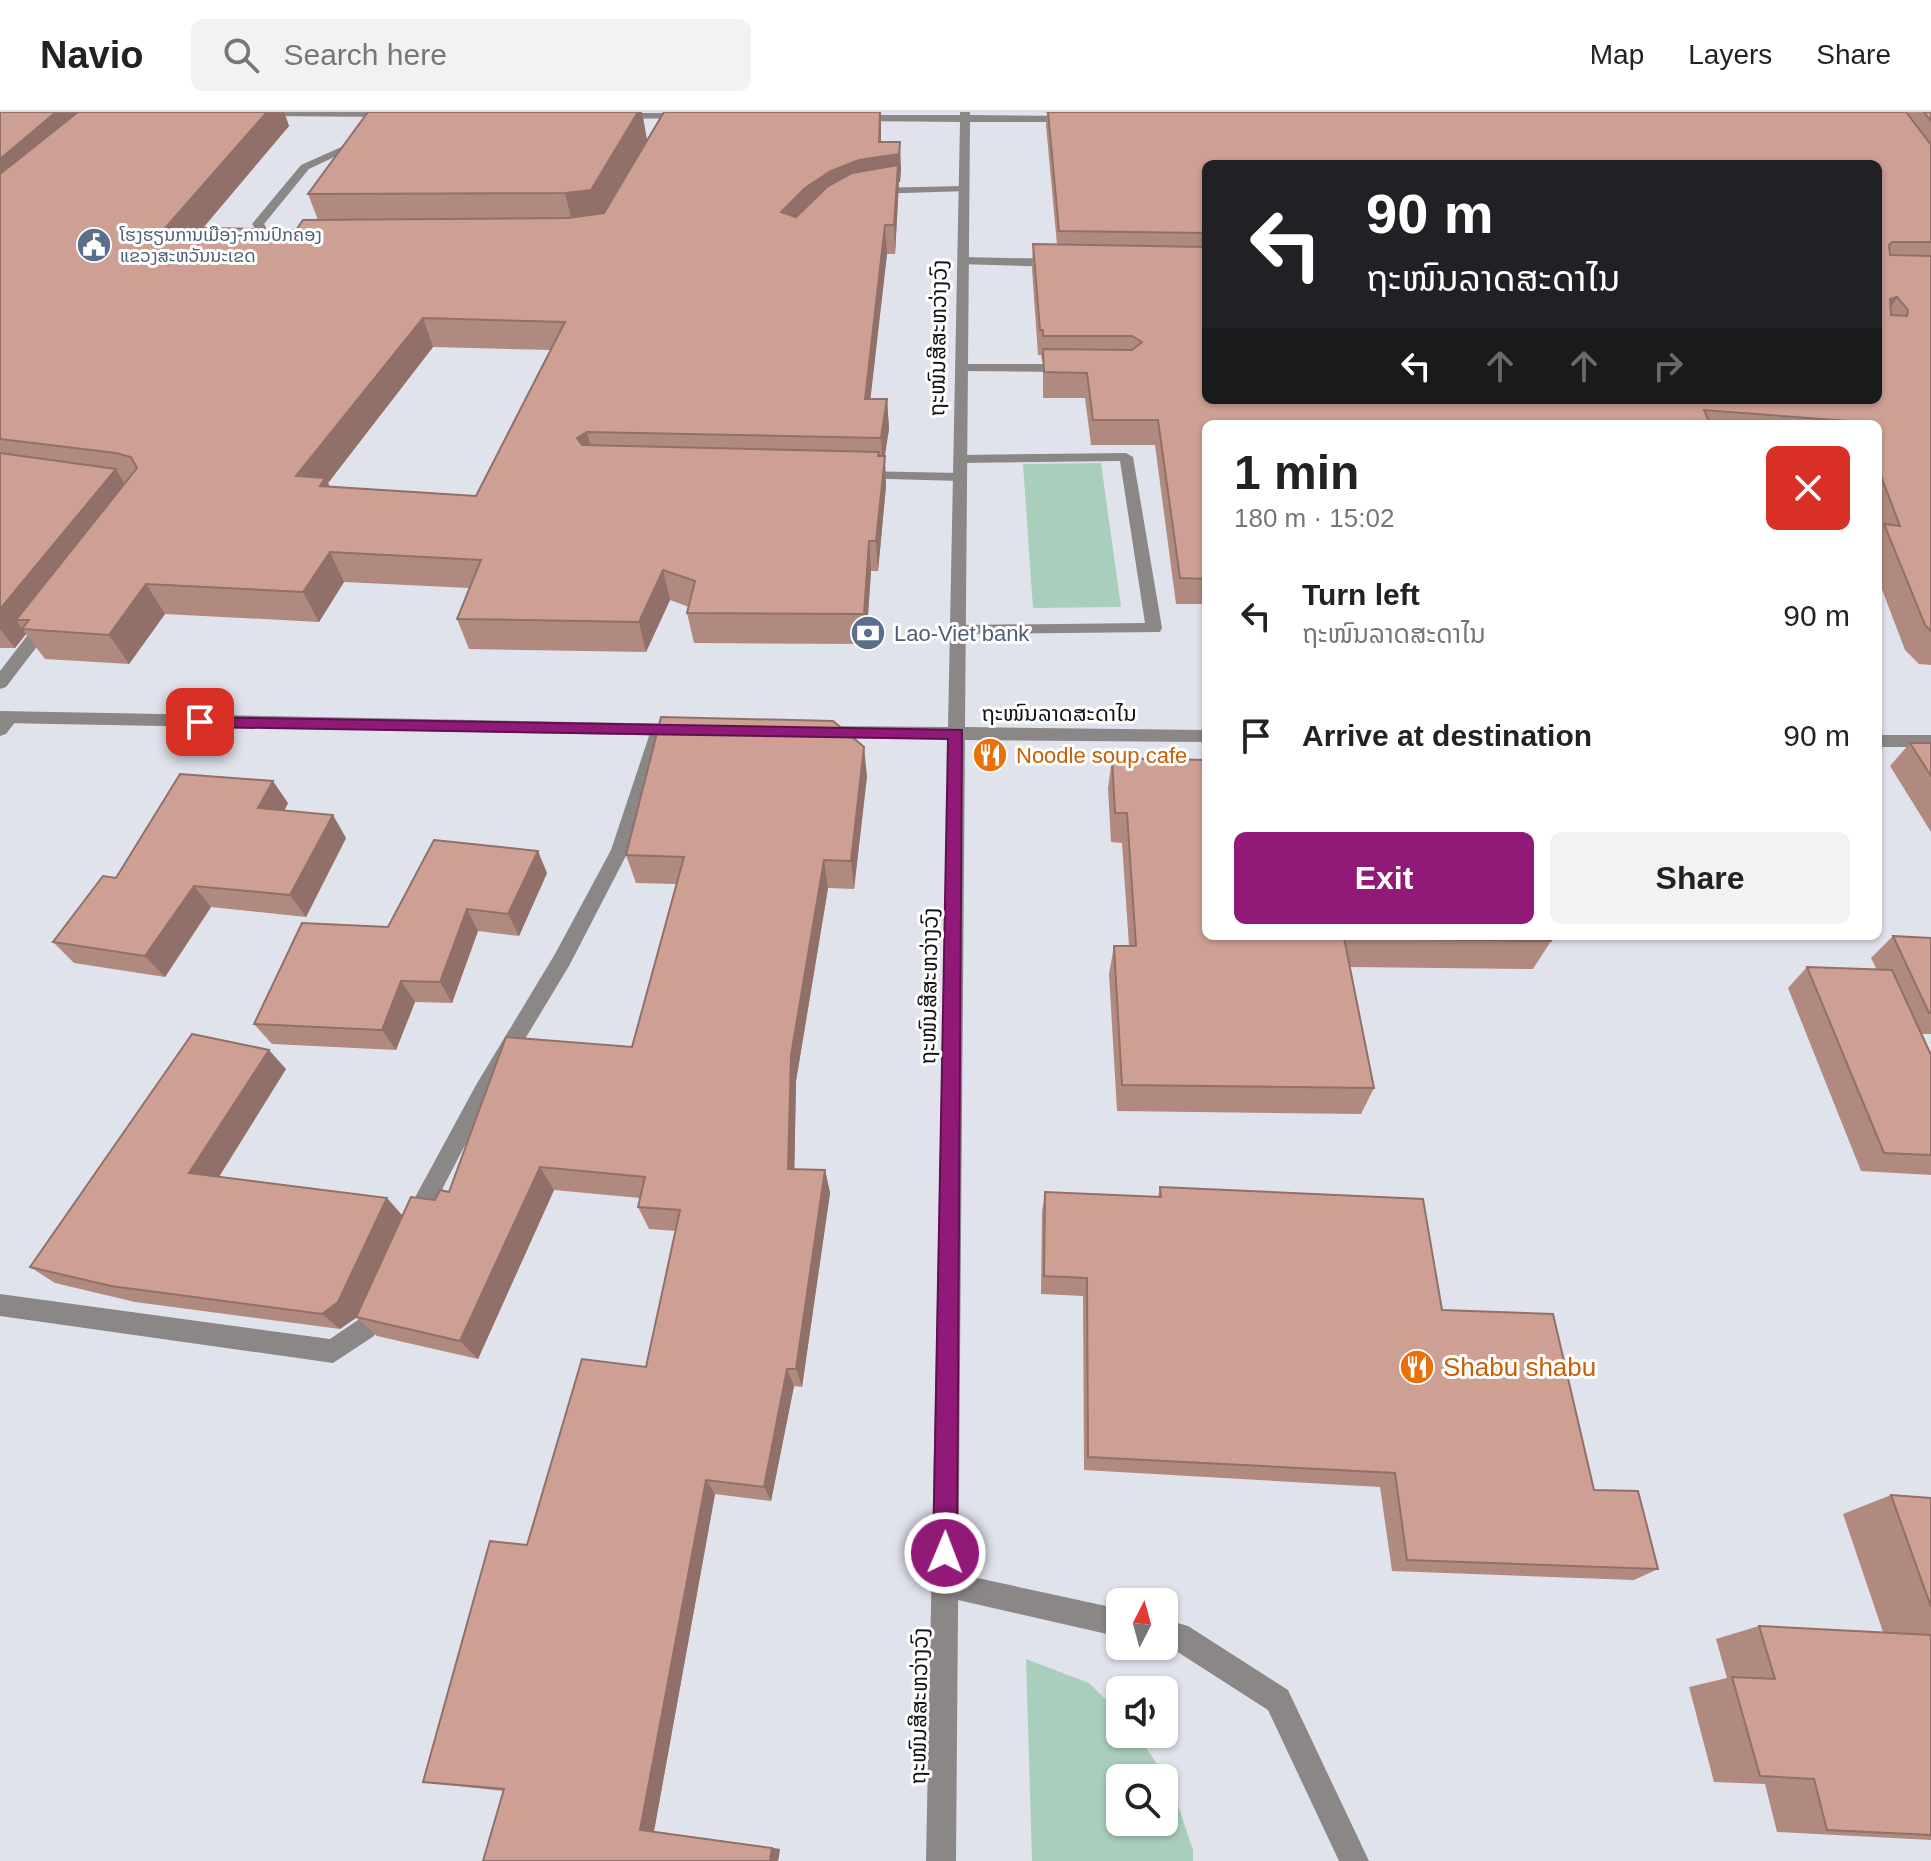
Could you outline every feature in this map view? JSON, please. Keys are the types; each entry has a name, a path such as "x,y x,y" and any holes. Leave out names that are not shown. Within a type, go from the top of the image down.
{"street":[{"path":"246,113 406,118 393,127"},
{"path":"842,117 964,115 1090,119"},
{"name":"ຖະໜົນສີສະຫວ່າງວົງ","path":"941,1861 964,115"},
{"path":"610,116 704,116"},
{"path":"667,128 673,116"},
{"path":"294,242 266,237 258,224 305,167 364,140 379,137"},
{"path":"862,193 886,189 964,189"},
{"path":"963,261 1069,263"},
{"path":"962,368 1084,368"},
{"path":"849,475 1126,457 1154,628 958,630"},
{"path":"0,683 51,616"},
{"path":"4,721 707,730"},
{"path":"405,1241 483,1091 562,960 620,850 660,729"},
{"name":"ຖະໜົນລາດສະດາໄນ","path":"801,732 1202,736"},
{"path":"1882,741 1931,741"},
{"path":"0,1305 333,1351 366,1328 386,1285"},
{"path":"945,1584 1106,1620"},
{"path":"1178,1636 1278,1700 1354,1861"}],"green space":[{"path":"1101,463 1121,607 1033,608 1023,464"},
{"path":"1026,1659 1089,1683 1106,1700 1106,1748 1146,1748 1157,1764 1106,1764 1106,1836 1178,1836 1178,1805 1193,1850 1193,1861 1032,1861"}],"building":[{"path":"0,112 56,112 0,159"},
{"path":"78,112 267,112 166,227 296,230 303,220 568,218 604,213 664,112 880,112 879,142 900,142 899,154 859,160 831,171 805,188 781,212 796,217 827,187 852,173 898,165 894,225 885,225 865,399 887,399 881,438 587,432 577,438 582,445 879,452 878,456 885,456 876,541 869,541 864,614 687,613 695,581 663,570 639,622 457,619 481,560 330,552 303,592 146,584 109,635 22,629 29,620 16,620 137,468 131,457 116,453 0,439 0,174","holes":["423,318 565,322 476,496 320,486 325,478 296,476"]},
{"path":"368,112 638,112 591,190 565,193 308,194"},
{"path":"1048,112 1906,112 1931,145 1931,242 1892,242 1889,245 1890,255 1931,256 1931,631 1925,625 1884,524 1900,526 1882,479 1882,420 1835,420 1704,410 1708,420 1202,420 1202,579 1180,578 1158,420 1093,420 1087,373 1044,372 1043,349 1132,350 1142,342 1132,336 1043,336 1033,244 1202,247 1202,404 1882,404 1882,160 1202,160 1202,233 1059,231","holes":["1897,297 1908,310 1907,316 1891,315 1890,299"]},
{"path":"0,453 116,469 0,609"},
{"path":"661,717 833,721 864,747 851,861 824,860 791,1055 788,1169 825,1170 796,1369 787,1369 764,1487 706,1480 640,1830 772,1848 770,1861 483,1861 504,1789 423,1782 490,1541 527,1545 582,1359 646,1367 680,1210 638,1207 645,1177 540,1167 460,1341 356,1317 411,1197 435,1200 440,1190 449,1192 506,1037 632,1047 684,857 626,855"},
{"path":"1910,743 1931,743 1931,776"},
{"path":"1112,758 1202,760 1202,940 1344,940 1374,1088 1122,1085 1114,946 1136,946 1127,813 1115,813"},
{"path":"180,774 273,781 258,808 333,815 290,895 194,886 145,956 53,942 103,876 116,878"},
{"path":"434,840 538,851 508,914 467,909 440,982 401,981 382,1030 254,1024 302,923 388,927"},
{"path":"1893,936 1931,938 1931,1013 1929,1013"},
{"path":"1807,967 1892,970 1931,1055 1931,1155 1884,1153"},
{"path":"192,1034 269,1050 189,1173 387,1198 338,1302 322,1314 111,1286 30,1267"},
{"path":"1160,1187 1423,1199 1442,1310 1553,1314 1594,1490 1638,1491 1658,1569 1407,1560 1395,1473 1088,1457 1087,1278 1044,1276 1045,1192 1161,1197"},
{"path":"1891,1495 1931,1498 1931,1607"},
{"path":"1759,1626 1931,1635 1931,1835 1827,1830 1814,1779 1760,1776 1732,1677 1775,1679"}],"place":[{"name":"ໂຮງຮຽນການເມືອງ-ການປົກຄອງ ແຂວງສະຫວັນນະເຂດ","path":"94,245"},
{"name":"Lao-Viet bank","path":"868,633"},
{"name":"Noodle soup cafe","path":"990,755"},
{"name":"Shabu shabu","path":"1417,1367"}],"route":[{"path":"200,722 956,734 945,1553"}]}
